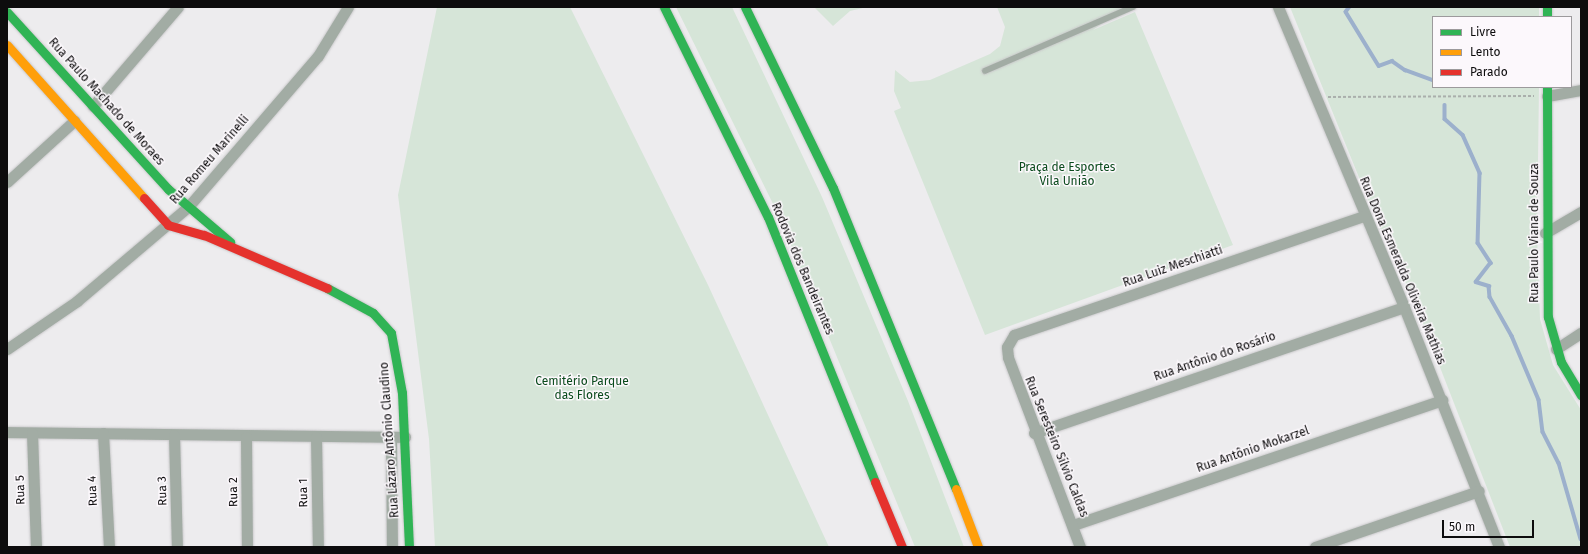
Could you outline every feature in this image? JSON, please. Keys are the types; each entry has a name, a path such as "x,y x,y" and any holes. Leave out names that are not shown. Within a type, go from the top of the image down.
{"main road":[{"name":"Rodovia dos Bandeirantes","path":"664,7 768,217 902,547"},
{"path":"745,7 833,188 917,388 978,547"},
{"name":"Rua Paulo Machado de Moraes","path":"7,12 188,207"},
{"path":"7,45 168,224"},
{"name":"Rua Paulo Viana de Souza","path":"1547,91 1545,233 1548,317 1556,349 1581,394"},
{"name":"Rua Lázaro Antônio Claudino","path":"188,207 244,254"},
{"name":"Rua Lázaro Antônio Claudino","path":"168,224 204,235 244,254 345,296 373,313 391,333 398,358 405,437 409,547"}],"street":[{"path":"93,106 178,7"},
{"name":"Rua Romeu Marinelli","path":"7,349 77,300 188,207 318,56 348,7"},
{"name":"Rua Dona Esmeralda Oliveira Mathias","path":"1278,7 1317,98 1363,216 1404,307 1442,400 1479,491 1498,547"},
{"path":"1547,91 1581,90"},
{"path":"7,182 74,120"},
{"path":"1545,233 1581,212"},
{"name":"Rua Luiz Meschiatti","path":"1008,357 1007,347 1014,335 1363,216"},
{"name":"Rua Antônio do Rosário","path":"1034,432 1404,307"},
{"path":"1556,349 1581,333"},
{"name":"Rua Seresteiro Sílvio Caldas","path":"1008,357 1034,432 1073,525 1080,547"},
{"name":"Rua Antônio Mokarzel","path":"1073,525 1442,400"},
{"path":"7,432 316,438 405,437"},
{"name":"Rua 5","path":"32,433 36,547"},
{"name":"Rua 4","path":"103,433 109,547"},
{"name":"Rua 3","path":"174,435 178,547"},
{"name":"Rua 2","path":"246,437 247,547"},
{"name":"Rua 1","path":"316,438 318,547"},
{"path":"391,438 392,547"},
{"path":"1315,547 1479,491"}],"lane":[{"path":"985,71 1133,7"}],"path":[{"path":"1317,98 1547,91"}],"green space":[{"name":"Cemitério Parque das Flores","path":"437,7 570,7 708,285 829,547 435,547 429,439 398,195"},
{"path":"676,7 732,7 822,197 908,401 964,547 915,547 779,216"},
{"path":"814,7 867,7 850,11 833,26"},
{"name":"Praça de Esportes Vila União","path":"997,7 1125,7 1093,30 1135,12 1233,245 985,335 894,111 901,108 894,91 895,70 910,82 930,80 990,54 1000,46 1005,27"},
{"path":"1290,7 1539,7 1539,16 1432,16 1432,88 1539,88 1537,233 1540,319 1553,365 1581,410 1581,547 1510,547 1415,303 1373,212"}],"waterway":[{"path":"1350,7 1346,12 1379,66 1392,61 1405,70 1432,80"},
{"path":"1445,105 1445,119 1463,135 1480,173 1478,243 1491,263 1476,282 1489,286 1490,297 1512,336 1539,400 1543,432 1559,463 1581,539"}],"traffic: fast":[{"path":"664,7 768,217 875,482"},
{"path":"745,7 833,188 956,489"},
{"path":"1547,7 1547,16"},
{"path":"7,12 168,189 230,242"},
{"path":"1547,88 1548,317 1561,362 1581,395"},
{"path":"327,288 373,313 391,333 402,393 409,547"}],"traffic: slow":[{"path":"7,45 144,198"},
{"path":"956,489 978,547"}],"traffic: jam":[{"path":"144,198 168,225 204,235 327,288"},
{"path":"875,482 902,547"}]}
